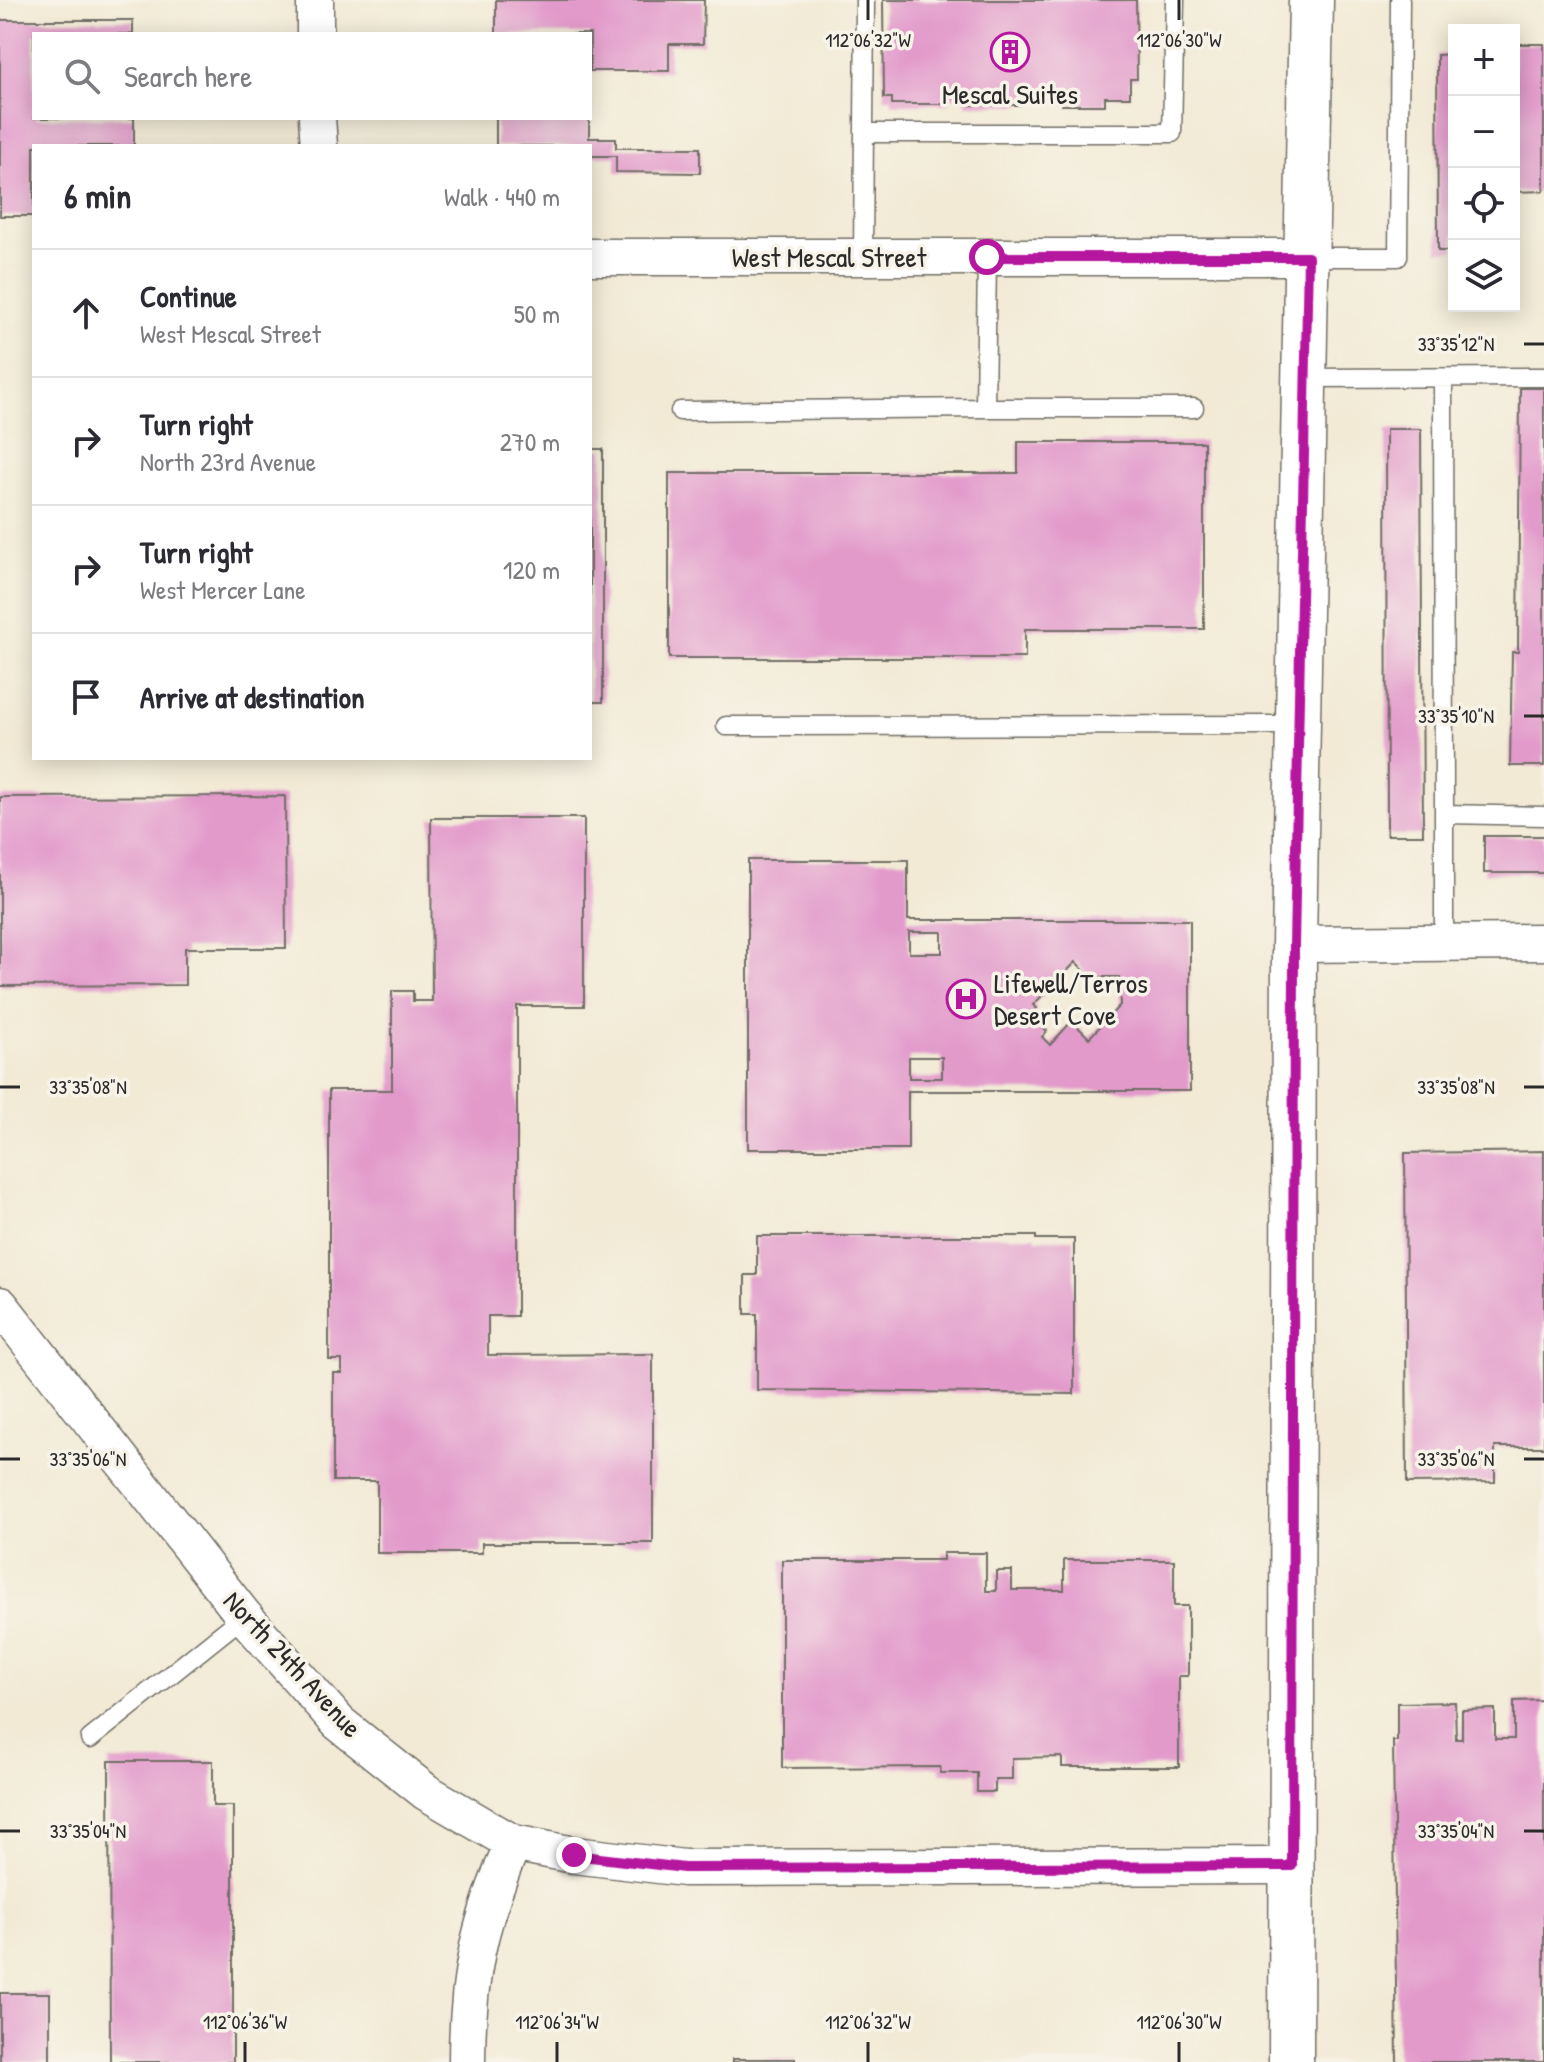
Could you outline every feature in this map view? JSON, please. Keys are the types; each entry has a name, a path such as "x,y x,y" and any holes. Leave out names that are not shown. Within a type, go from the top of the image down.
{"street":[{"path":"315,0 315,32"},
{"path":"1291,2062 1294,944 1311,0"},
{"path":"317,120 319,144"},
{"name":"West Mescal Street","path":"592,257 1308,257"},
{"path":"1294,944 1544,942"},
{"name":"North 24th Avenue","path":"0,1305 244,1616 339,1723 426,1792 513,1843 574,1855 684,1868 1292,1866"},
{"path":"467,2062 467,2019 474,1957 486,1905 513,1843"}],"lane":[{"path":"863,257 865,0"},
{"path":"864,133 1172,133 1175,0"},
{"path":"1308,257 1398,257 1400,0"},
{"path":"985,408 987,257"},
{"path":"1306,378 1544,377"},
{"path":"1443,378 1444,942"},
{"path":"680,411 1194,408"},
{"path":"726,726 1298,725"},
{"path":"1444,814 1544,816"},
{"path":"90,1739 244,1616"}],"building":[{"path":"496,0 704,0 703,44 669,44 669,71 592,71 592,32 496,32"},
{"name":"Mescal Suites","path":"883,0 1136,0 1137,79 1130,79 1130,97 1105,97 1105,105 1062,105 1062,97 1021,97 1021,105 966,105 966,98 949,98 949,104 892,104 892,98 884,98"},
{"path":"0,20 133,20 133,32 32,32 32,120 134,120 134,144 32,144 32,216 0,216"},
{"path":"1520,44 1544,44 1544,191 1520,192"},
{"path":"1448,54 1448,251 1438,251 1437,55"},
{"path":"496,120 589,120 589,138 616,138 616,148 700,148 700,173 616,172 616,156 592,156 592,144 496,144"},
{"path":"1520,388 1544,388 1544,766 1510,766 1512,652 1518,652"},
{"path":"1386,429 1421,429 1423,835 1387,835"},
{"path":"1018,442 1204,442 1204,629 1025,629 1025,658 669,658 669,473 1018,473"},
{"path":"592,449 603,449 603,702 592,702"},
{"path":"285,796 286,948 185,948 185,985 0,986 0,797"},
{"path":"431,818 584,818 584,1006 517,1006 517,1316 488,1316 488,1355 653,1354 653,1543 482,1543 482,1553 377,1553 377,1481 333,1481 333,1373 342,1373 342,1360 329,1360 329,1090 392,1090 392,991 413,991 413,1001 432,1001"},
{"path":"1484,836 1544,836 1544,873 1484,873"},
{"path":"748,860 908,860 908,920 1190,920 1190,1091 908,1091 908,1149 748,1149","holes":["909,932 942,932 942,953 909,953","1076,962 1090,977 1119,977 1120,1005 1089,1038 1072,1021 1050,1045 1042,1037 1047,1031 1030,1015 1037,1008 1033,1005","909,1057 942,1057 942,1078 909,1078"]},
{"path":"1544,1151 1544,1447 1495,1447 1495,1482 1407,1483 1405,1153"},
{"path":"757,1236 1036,1236 1036,1239 1074,1239 1074,1394 757,1390 757,1314 745,1314 745,1275 757,1275"},
{"path":"943,1553 986,1553 986,1591 996,1591 996,1571 1012,1571 1012,1590 1064,1590 1064,1560 1174,1560 1174,1606 1188,1606 1188,1676 1179,1676 1179,1767 1062,1767 1062,1757 1012,1758 1012,1779 995,1779 995,1792 977,1792 977,1773 940,1773 940,1767 782,1768 782,1560 943,1560"},
{"path":"1544,1700 1544,2062 1397,2062 1393,1741 1397,1741 1397,1703 1455,1702 1456,1739 1462,1739 1462,1710 1495,1709 1495,1739 1514,1739 1514,1701"},
{"path":"109,1761 213,1761 213,1806 233,1806 233,2062 110,2062"},
{"path":"0,1993 50,1993 50,2062 0,2062"},
{"path":"733,2059 795,2059 795,2062 733,2062"}],"place":[{"name":"Mescal Suites","path":"1010,52"},
{"name":"Lifewell/Terros Desert Cove","path":"966,999"}],"route":[{"path":"574,1855 684,1868 1292,1866 1294,944 1308,257 987,257"}]}
